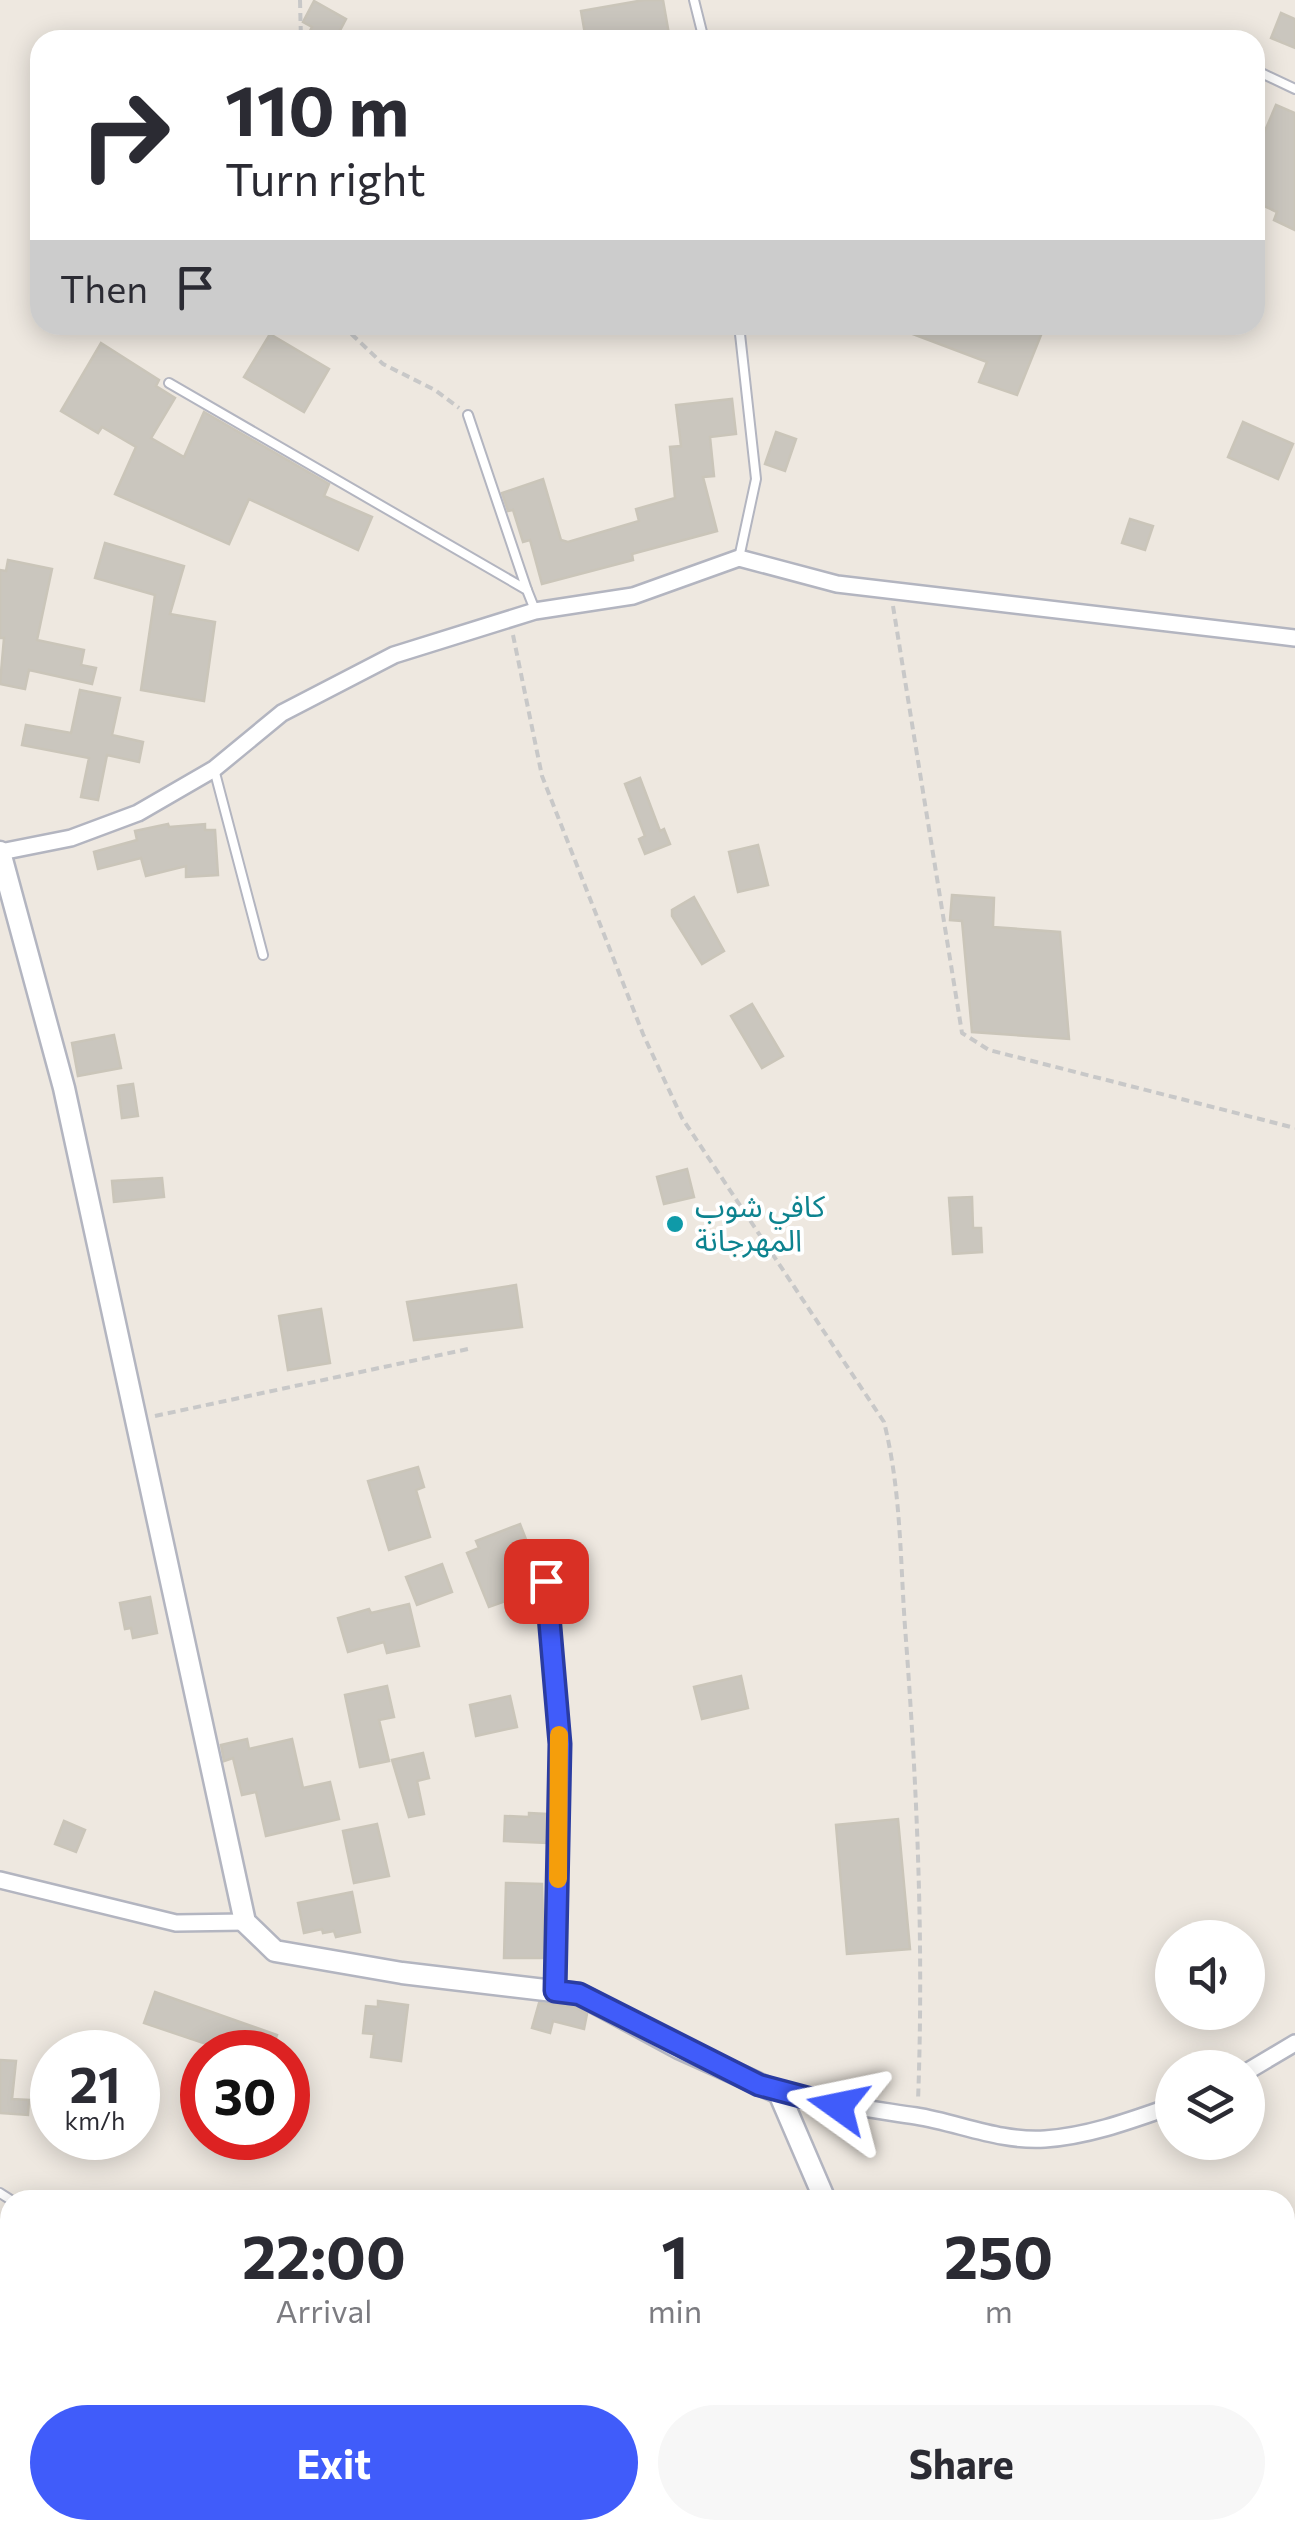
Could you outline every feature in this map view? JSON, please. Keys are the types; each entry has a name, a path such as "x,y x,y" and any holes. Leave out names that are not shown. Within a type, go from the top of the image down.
{"street":[{"path":"1155,2111 1099,2129 1044,2139 998,2136 918,2116 868,2112 779,2093 679,2048 579,1994 402,1972 275,1951 245,1922 196,1682 134,1421 64,1088 0,852 71,838 138,813 214,769 282,712 394,654 509,618 633,596 738,558 837,584 1295,638"},
{"path":"546,1581 560,1744 555,1991"},
{"path":"0,1880 176,1923 245,1922"},
{"path":"1265,2061 1295,2043"},
{"path":"779,2093 821,2190"}],"lane":[{"path":"694,0 702,30"},
{"path":"1265,75 1295,89"},
{"path":"738,558 756,479 740,335"},
{"path":"169,383 527,590"},
{"path":"468,415 535,612"},
{"path":"214,769 263,955"}],"path":[{"path":"300,0 301,30"},
{"path":"353,335 383,364 435,390 468,415"},
{"path":"893,590 962,1032 989,1050 1295,1128"},
{"path":"509,618 542,776 643,1034 682,1118 884,1422 898,1476 912,1718 922,1987 918,2116"},
{"path":"134,1421 468,1348"}],"building":[{"path":"663,0 668,30 584,30 581,11"},
{"path":"314,1 346,19 340,30 310,30 312,27 303,22"},
{"path":"1281,13 1295,19 1295,48 1271,38"},
{"path":"1276,105 1295,113 1295,230 1274,220 1277,212 1265,207 1265,131"},
{"path":"269,335 329,369 304,412 244,377"},
{"path":"915,335 1041,335 1017,395 979,382 987,362"},
{"path":"101,343 159,380 156,386 175,398 151,438 184,457 204,412 329,484 324,496 372,517 358,550 249,499 229,544 115,494 136,447 102,427 98,433 61,411"},
{"path":"732,399 736,434 710,437 714,476 703,477 717,531 632,554 633,560 542,584 530,540 523,542 513,510 508,511 502,493 543,479 561,540 568,542 639,521 636,509 675,498 670,447 681,446 676,405"},
{"path":"1243,422 1293,444 1278,479 1228,457"},
{"path":"776,432 796,439 785,471 765,464"},
{"path":"1130,519 1153,526 1145,550 1122,543"},
{"path":"105,543 184,566 170,614 215,622 204,701 141,690 155,595 95,578"},
{"path":"8,560 52,569 37,640 84,650 81,665 96,668 92,684 29,670 25,689 0,684 4,638 0,638 0,570 6,571"},
{"path":"80,690 120,698 112,735 143,742 139,762 107,755 98,800 81,797 89,758 22,745 26,725 71,733"},
{"path":"640,778 660,831 664,829 670,844 645,854 639,839 645,836 625,784"},
{"path":"168,824 205,824 205,830 215,830 218,875 186,877 186,866 146,876 141,858 98,869 94,852 137,840 135,831"},
{"path":"758,845 768,885 738,892 729,852"},
{"path":"952,895 994,898 993,927 1060,932 1069,1039 972,1032 962,921 950,920"},
{"path":"694,897 724,951 702,964 672,916 672,910"},
{"path":"752,1004 783,1056 762,1068 731,1016"},
{"path":"114,1035 121,1068 78,1076 72,1043"},
{"path":"133,1084 138,1116 122,1118 118,1086"},
{"path":"687,1169 694,1197 664,1204 657,1177"},
{"path":"162,1178 164,1197 114,1202 112,1181"},
{"path":"972,1197 973,1228 981,1228 982,1252 953,1254 949,1198"},
{"path":"516,1285 522,1327 414,1340 407,1302"},
{"path":"321,1309 330,1363 288,1370 279,1316"},
{"path":"418,1467 424,1487 416,1490 430,1537 389,1550 368,1481"},
{"path":"520,1524 536,1565 536,1590 489,1607 467,1553 479,1548 476,1541"},
{"path":"442,1564 452,1592 417,1605 406,1577"},
{"path":"150,1597 157,1633 133,1638 131,1628 125,1629 120,1603"},
{"path":"409,1604 419,1646 387,1653 384,1642 348,1652 338,1618"},
{"path":"741,1676 748,1708 702,1719 694,1687"},
{"path":"387,1686 394,1717 379,1720 389,1761 360,1767 345,1695"},
{"path":"510,1696 517,1727 476,1736 470,1705"},
{"path":"247,1739 249,1749 292,1739 303,1788 330,1782 339,1819 266,1836 256,1792 242,1795 233,1758 224,1761 221,1745"},
{"path":"423,1753 429,1778 417,1781 424,1814 409,1817 392,1760"},
{"path":"529,1813 547,1814 547,1843 504,1841 505,1816 529,1817"},
{"path":"898,1819 910,1949 847,1954 836,1825"},
{"path":"64,1821 85,1830 76,1852 55,1844"},
{"path":"377,1824 389,1876 354,1883 343,1831"},
{"path":"506,1883 542,1884 544,1958 504,1958"},
{"path":"352,1892 360,1932 336,1937 334,1931 323,1933 322,1929 304,1933 298,1903"},
{"path":"155,1992 263,2030 180,2030 180,2035 144,2023"},
{"path":"378,2001 408,2005 401,2061 371,2057 374,2034 363,2033 366,2006 378,2007"},
{"path":"539,2003 575,2007 587,2014 584,2029 553,2021 550,2033 532,2028"},
{"path":"0,2060 16,2061 12,2099 29,2100 28,2115 0,2113"}],"slow traffic":[{"path":"558,1879 559,1735"}],"place":[{"name":"كافي شوب المهرجانة","path":"675,1224"}],"route":[{"path":"546,1581 560,1744 555,1991 579,1994 679,2048 759,2085 838,2106"}]}
